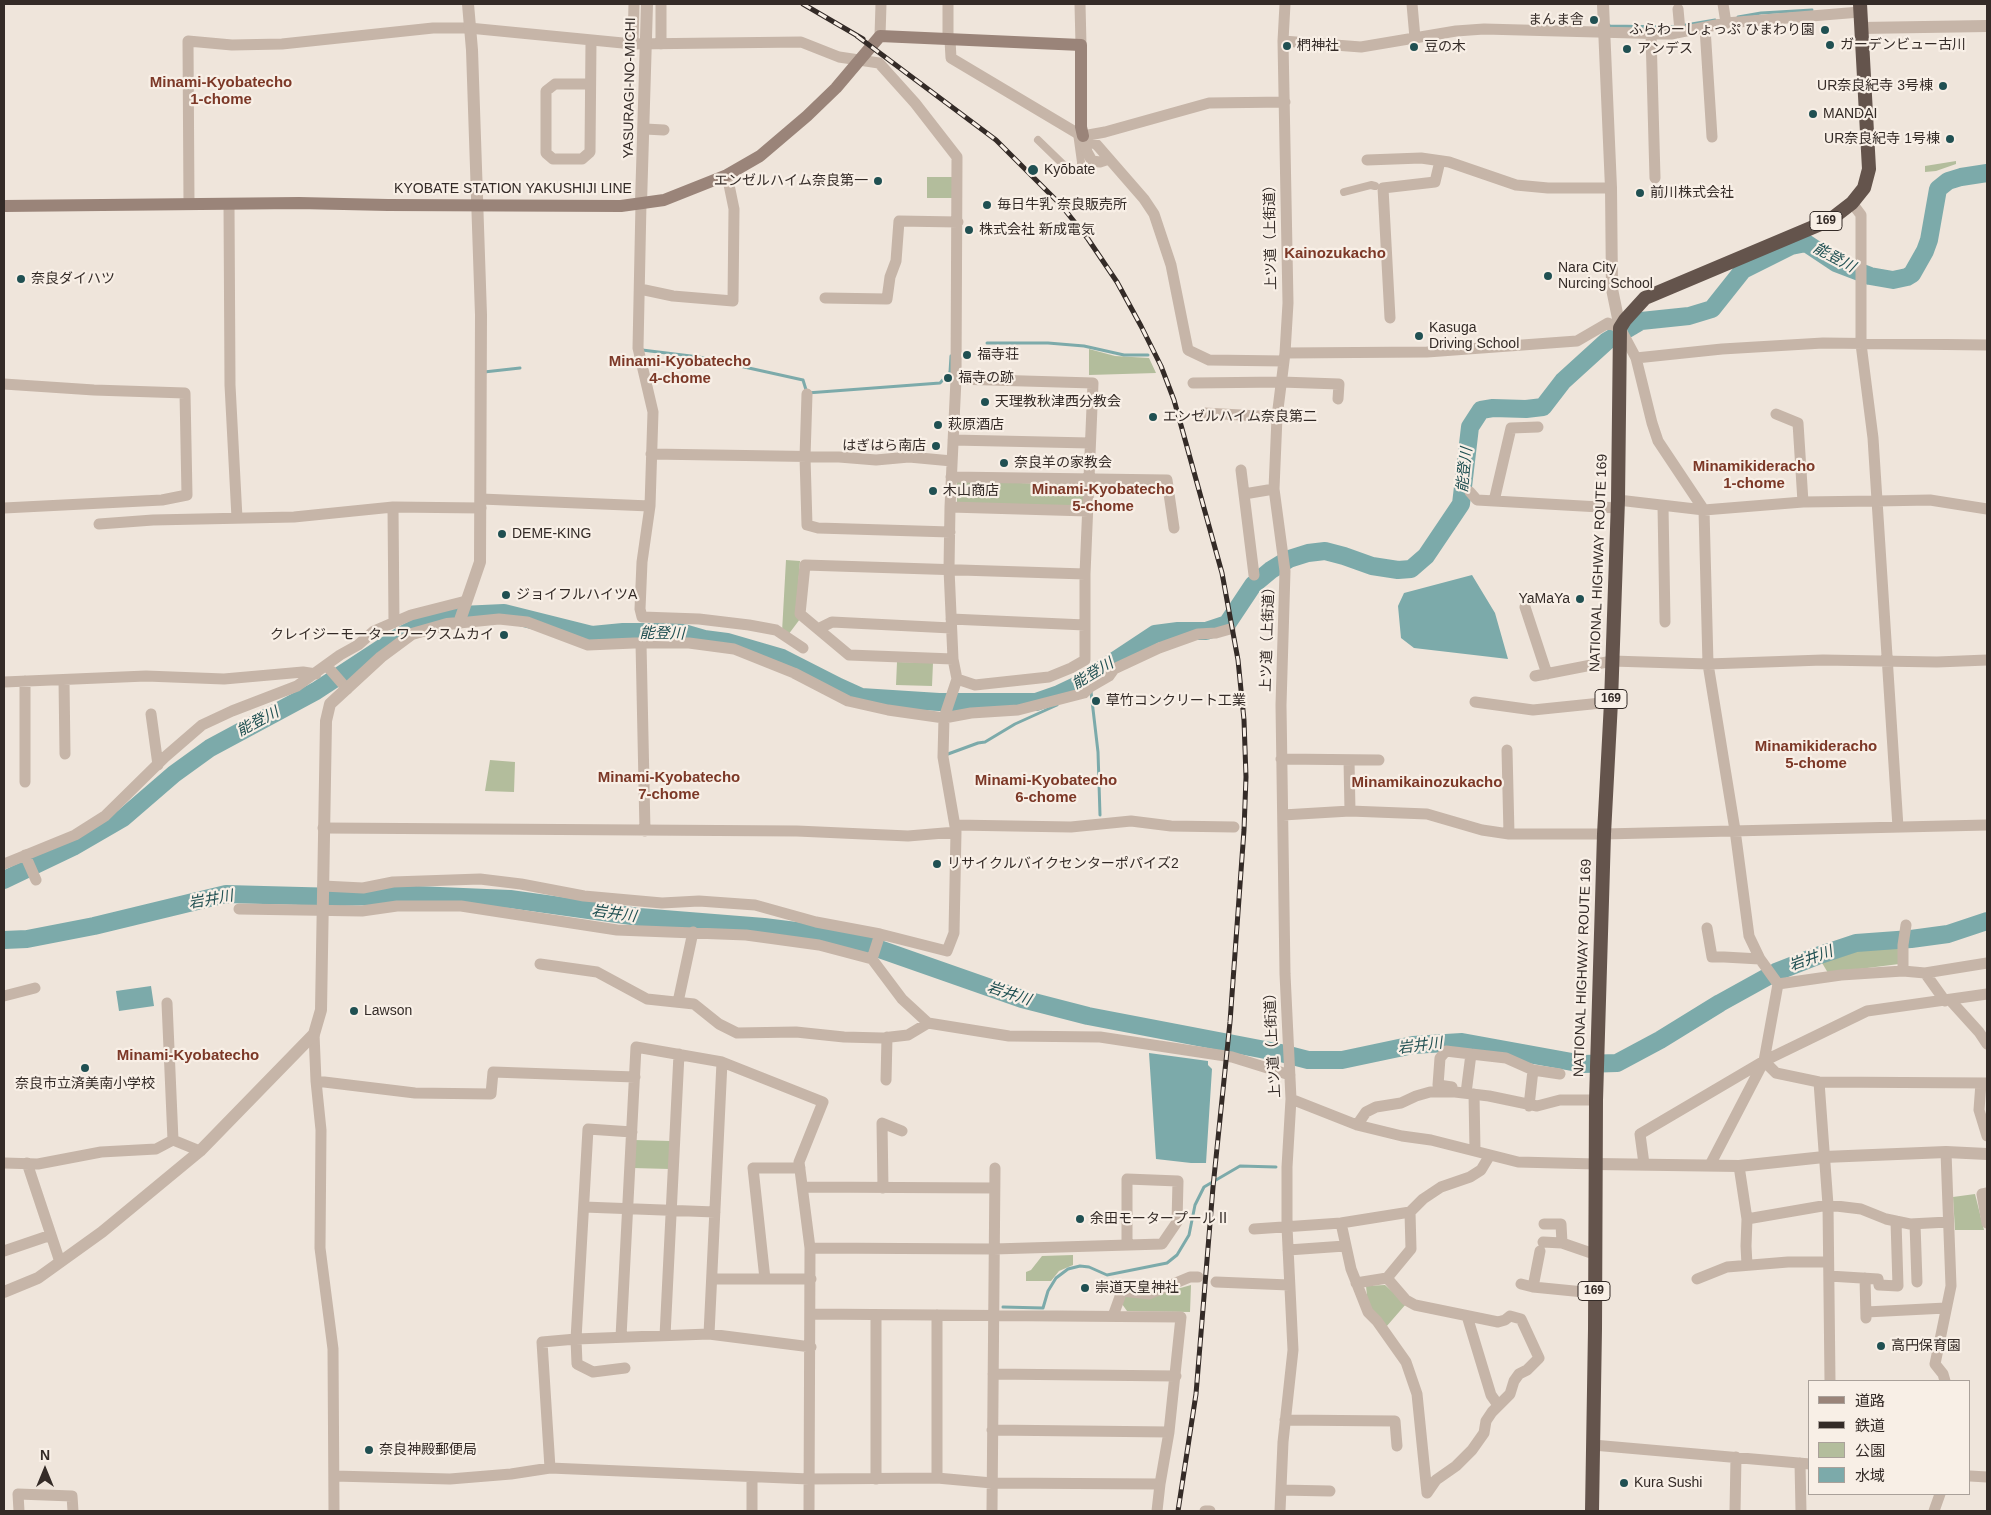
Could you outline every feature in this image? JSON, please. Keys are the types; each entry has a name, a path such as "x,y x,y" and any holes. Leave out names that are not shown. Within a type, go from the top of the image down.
{"highway":[{"name":"169","path":"1620,328 1624,320 1645,298 1830,220 1852,203 1864,188 1869,169 1860,8"},
{"name":"NATIONAL HIGHWAY ROUTE 169","path":"1592,1511 1596,1100 1604,834 1618,504 1620,328"}],"main road":[{"path":"880,36 1081,45 1080,134"},
{"name":"KYOBATE STATION YAKUSHIJI LINE","path":"4,206 229,204 621,206 664,200 727,175 760,156 807,116 836,88 880,36"}],"street":[{"path":"334,1511 332,1349 320,1248 321,1130 314,1034 320,1010 326,721 330,704 345,688 381,657 412,634 462,613 480,562 481,315 472,50 468,4"},
{"path":"634,4 639,44"},
{"name":"YASURAGI-NO-MICHI","path":"641,203 644,129 639,44 646,4"},
{"path":"661,4 661,44"},
{"path":"880,36 881,4"},
{"path":"948,4 951,58 1097,145 1154,214 1171,265 1188,350 1209,360 1427,352 1577,341 1608,323 1620,328"},
{"path":"1080,4 1081,45"},
{"name":"上ツ道（上街道）","path":"1280,1511 1285,1420 1293,1350 1287,1227 1287,1167 1291,1099 1285,974 1281,759 1284,561 1274,490 1277,417 1280,382 1285,357 1288,294 1283,41 1284,4"},
{"path":"1412,4 1415,38"},
{"path":"1603,4 1611,188 1612,289 1620,328 1636,358 1658,441 1704,510 1708,664 1735,830 1749,936 1762,962 1776,982 1764,1061 1710,1165"},
{"path":"1723,4 1726,23"},
{"path":"1283,41 1361,47 1484,29 1671,34 1726,23 1860,8"},
{"path":"1678,9 1680,31"},
{"path":"1861,28 1987,26"},
{"path":"190,204 188,41 232,45 282,44 433,28 469,28 591,41 639,44 801,42 839,57 879,63 916,103 957,157 956,380 949,569 955,684 945,715 942,757 956,828 954,933 947,951 816,922 755,905 699,901 662,903 584,896 521,884 480,879 393,882 363,888 323,887"},
{"path":"1705,28 1712,137"},
{"path":"1652,34 1655,178"},
{"path":"590,84 555,84 546,91 546,153 553,159 582,159 590,152 591,41"},
{"path":"1080,134 1105,132 1210,102 1285,102"},
{"path":"644,129 664,130"},
{"path":"1038,140 1073,173 1081,168 1080,134"},
{"path":"1368,160 1418,158 1450,162 1516,185 1548,188 1611,188"},
{"path":"1344,192 1371,185 1379,187 1435,182 1440,161"},
{"path":"640,289 673,296 733,301 734,209 727,175"},
{"path":"1379,187 1390,318"},
{"path":"641,203 638,348 652,403 650,506 642,562 640,609 642,617 699,619 776,630 803,648"},
{"path":"1852,203 1861,215 1862,344 1873,438 1898,828"},
{"path":"229,204 230,385 237,518"},
{"path":"825,298 887,299 890,277 896,261 898,221 958,222"},
{"path":"1636,358 1722,349 1822,343 1987,345"},
{"path":"955,684 975,685 1049,677 1085,660 1085,574 1093,383 956,380"},
{"path":"1193,383 1280,382 1339,384 1338,398"},
{"path":"4,384 94,390 185,393 187,495 162,500 4,508"},
{"path":"807,394 805,457 807,525 818,528 950,532"},
{"path":"1204,413 1277,417"},
{"path":"1776,414 1798,423 1803,502"},
{"path":"1494,501 1512,428 1538,427"},
{"path":"954,440 1090,443"},
{"path":"651,454 876,460 909,457 952,461"},
{"path":"1241,470 1254,575"},
{"path":"951,477 1167,480 1174,528"},
{"path":"1244,494 1274,490"},
{"path":"1470,492 1477,500 1618,504 1704,510 1803,502 1877,500 1930,500 1987,509"},
{"path":"99,524 294,517 393,507 481,503 650,506"},
{"path":"1663,506 1665,622"},
{"path":"393,507 394,623"},
{"path":"950,507 1088,511"},
{"path":"954,659 849,655 800,614 805,565 1085,574"},
{"path":"1525,607 1547,674"},
{"path":"4,864 26,857 75,835 105,816 202,725 232,711 297,686 327,668 374,631 411,615 462,613 476,620 516,620 541,626 588,645 690,643 734,649 794,673 848,701 888,710 945,715 1018,710 1084,693 1090,687 1110,676 1114,669 1159,648 1198,634 1216,633 1230,629"},
{"path":"818,629 832,622 1084,625"},
{"path":"641,643 645,831"},
{"path":"1535,676 1612,661 1708,664 1824,660 1936,662 1987,660"},
{"path":"327,668 345,688"},
{"path":"4,682 146,676 224,679 303,672 316,674"},
{"path":"64,680 64,754"},
{"path":"25,681 25,782"},
{"path":"1475,702 1533,710 1611,702"},
{"path":"151,714 158,765"},
{"path":"1507,750 1508,834"},
{"path":"1281,759 1380,760"},
{"path":"1349,760 1350,811"},
{"path":"1283,815 1350,811 1427,814 1482,830 1508,834 1604,834 1987,825"},
{"path":"323,828 797,831 908,836 956,828 1071,827 1131,821 1172,826 1234,827"},
{"path":"26,857 35,878"},
{"path":"239,909 362,911 397,906 461,906 617,930 746,935 819,945 872,957 902,999 928,1023 1009,1036 1100,1037 1232,1057 1290,1075"},
{"path":"1903,971 1902,945 1906,925"},
{"path":"1708,928 1712,958 1724,956 1762,962"},
{"path":"678,1002 693,932"},
{"path":"872,957 879,936"},
{"path":"1776,982 1903,971 1925,973 1987,963"},
{"path":"540,964 597,972 646,999 694,1004 719,1024 737,1033 796,1032 844,1037 887,1037 908,1034 928,1023"},
{"path":"1925,973 1948,1000 1983,1030 1987,1044"},
{"path":"4,996 35,988"},
{"path":"1644,1164 1640,1134 1764,1061 1867,1011 1987,994"},
{"path":"167,1003 173,1140"},
{"path":"4,1292 38,1278 102,1232 200,1151 314,1034"},
{"path":"886,1080 887,1037"},
{"path":"621,1337 636,1047 722,1062 823,1102 799,1162 810,1248 811,1279 809,1511"},
{"path":"1465,1093 1454,1087 1438,1085 1440,1058 1446,1051 1506,1058 1533,1070 1560,1074"},
{"path":"665,1336 679,1054"},
{"path":"1471,1054 1465,1093 1475,1150"},
{"path":"1764,1061 1776,1073 1818,1082 1984,1083 1979,1110 1987,1136"},
{"path":"709,1334 722,1062"},
{"path":"1529,1106 1533,1070"},
{"path":"316,1081 416,1093 491,1094 493,1072 635,1077"},
{"path":"1818,1082 1828,1205 1830,1380"},
{"path":"1357,1126 1366,1112 1376,1106 1401,1103 1430,1092 1489,1096 1529,1106 1537,1106 1560,1100 1596,1100"},
{"path":"1291,1099 1357,1126 1475,1150 1518,1162 1739,1166 1824,1157 1946,1152 1987,1154"},
{"path":"883,1188 882,1122 902,1132"},
{"path":"625,1368 593,1372 577,1364 576,1339 588,1128 632,1132"},
{"path":"173,1140 200,1151"},
{"path":"4,1163 38,1164 101,1152 156,1149 173,1140"},
{"path":"1945,1380 1943,1374 1935,1364 1950,1286 1946,1152"},
{"path":"1254,1228 1341,1223 1410,1212 1423,1199 1441,1187 1470,1177 1481,1170 1490,1155"},
{"path":"27,1163 60,1262"},
{"path":"1739,1166 1748,1219 1746,1246 1748,1265"},
{"path":"765,1279 753,1168 800,1168"},
{"path":"992,1511 995,1168"},
{"path":"810,1248 994,1249 1162,1244 1177,1222 1178,1181 1127,1179 1127,1244"},
{"path":"803,1187 994,1188"},
{"path":"1987,1193 1982,1194 1987,1223"},
{"path":"1748,1219 1828,1205 1861,1209 1896,1221 1915,1224 1948,1222"},
{"path":"584,1207 715,1212"},
{"path":"1356,1283 1387,1278 1411,1249 1410,1212"},
{"path":"1829,1276 1878,1279 1879,1285 1898,1286 1896,1221"},
{"path":"1341,1223 1345,1246 1356,1283 1368,1312 1377,1321 1406,1362 1417,1394 1427,1493 1436,1480 1456,1466 1472,1450 1484,1432 1489,1416 1510,1394 1514,1381 1519,1374 1527,1370 1540,1358 1521,1319 1510,1316 1498,1322 1415,1305 1406,1300 1387,1278"},
{"path":"1544,1224 1561,1224 1562,1243"},
{"path":"1915,1224 1917,1282"},
{"path":"4,1251 51,1235"},
{"path":"1533,1287 1541,1246 1562,1243 1594,1254"},
{"path":"1288,1250 1345,1246"},
{"path":"1697,1279 1727,1267 1788,1262 1828,1262"},
{"path":"1113,1316 1122,1291 1149,1294 1190,1277 1198,1277"},
{"path":"1865,1278 1866,1315 1946,1308"},
{"path":"712,1279 811,1279"},
{"path":"1216,1282 1289,1285"},
{"path":"1520,1284 1594,1293"},
{"path":"811,1314 1181,1317 1170,1432 1157,1511"},
{"path":"876,1315 876,1479"},
{"path":"937,1315 937,1478"},
{"path":"1467,1316 1491,1395 1498,1405"},
{"path":"550,1468 542,1342 709,1334 811,1346"},
{"path":"993,1374 1176,1376"},
{"path":"1285,1420 1395,1421 1396,1446"},
{"path":"992,1430 1170,1432"},
{"path":"1592,1445 1805,1463 1801,1511"},
{"path":"1735,1511 1736,1458"},
{"path":"334,1476 450,1479 511,1474 550,1468 809,1479 937,1478 992,1483 1160,1484"},
{"path":"1971,1476 1987,1477"},
{"path":"752,1477 752,1511"},
{"path":"1280,1490 1330,1491"},
{"path":"19,1511 18,1494 72,1496 73,1511"},
{"path":"1934,1511 1940,1495"},
{"path":"1205,1511 1210,1511"}],"green space":[{"path":"1956,161 1956,164 1936,171 1925,172 1925,166"},
{"path":"927,177 956,177 956,198 927,198"},
{"path":"1089,349 1115,356 1149,358 1156,373 1089,375"},
{"path":"957,481 1084,485 1083,508 957,504"},
{"path":"786,560 800,561 796,616 800,619 788,635 782,632"},
{"path":"897,662 933,663 932,686 896,685"},
{"path":"490,760 515,762 514,792 485,791"},
{"path":"1899,946 1899,964 1828,973 1821,961 1854,950"},
{"path":"634,1140 670,1141 669,1169 633,1168"},
{"path":"1975,1194 1984,1230 1955,1230 1953,1197"},
{"path":"1073,1255 1073,1265 1059,1271 1051,1281 1026,1281 1026,1272 1031,1270 1042,1256"},
{"path":"1191,1285 1190,1312 1127,1311 1122,1304 1124,1295 1163,1293"},
{"path":"1385,1285 1406,1304 1386,1327 1368,1305 1366,1286"}],"water":[{"path":"1472,575 1495,613 1508,659 1414,648 1401,638 1398,606 1404,593"},
{"path":"151,986 154,1006 119,1011 116,991"},
{"path":"1149,1053 1208,1061 1208,1065 1212,1069 1206,1163 1156,1159"}],"waterway":[{"path":"1738,17 1761,13 1812,10"},
{"path":"1609,25 1674,27 1715,20"},
{"name":"能登川","path":"4,880 73,847 123,818 174,774 210,748 316,691 400,636 439,616 504,613 592,635 623,632 680,632 704,639 727,642 782,658 861,697 939,702 1036,702 1078,685 1155,634 1178,631 1206,631 1227,624 1253,585 1271,570 1289,559 1308,553 1325,551 1372,566 1398,570 1411,569 1426,556 1461,504 1470,427 1481,410 1543,407 1563,381 1607,341 1641,321 1689,316 1712,309 1743,270 1791,246 1806,243 1836,263 1870,276 1893,280 1907,277 1912,274 1929,240 1938,189 1948,181 1987,173"},
{"path":"987,343 1048,343 1084,346 1124,355 1148,355"},
{"path":"642,350 699,357 803,380 807,393 940,383 950,372 951,356"},
{"path":"484,372 520,368"},
{"path":"1091,692 1098,752 1100,815"},
{"path":"948,754 985,742 1015,724 1057,705"},
{"name":"岩井川","path":"4,940 27,939 94,926 226,894 339,897 416,895 510,899 639,917 764,927 820,934 865,944 1022,999 1088,1016 1281,1053 1308,1060 1342,1060 1413,1045 1462,1042 1583,1064 1617,1063 1776,972 1817,956 1856,943 1948,934 1987,921"},
{"path":"1003,1307 1043,1308 1048,1291 1056,1278 1068,1269 1080,1266 1089,1267 1107,1275 1167,1263 1177,1255 1189,1235 1195,1205 1204,1187 1240,1166 1276,1167"}],"railway":[{"path":"803,4 863,39"},
{"path":"857,36 996,140 1061,205 1088,239 1117,282 1161,366 1174,400 1222,573 1238,660 1244,720 1246,777 1244,830 1230,1022 1213,1187 1196,1394 1178,1511"}],"place":[{"name":"まんま舎","path":"1594,20"},
{"name":"ふらわーしょっぷ ひまわり園","path":"1825,30"},
{"name":"ガーデンビュー古川","path":"1830,45"},
{"name":"椚神社","path":"1287,46"},
{"name":"豆の木","path":"1414,47"},
{"name":"アンデス","path":"1627,49"},
{"name":"UR奈良紀寺 3号棟","path":"1943,86"},
{"name":"MANDAI","path":"1813,114"},
{"name":"UR奈良紀寺 1号棟","path":"1950,139"},
{"name":"Kyōbate","path":"1033,170"},
{"name":"エンゼルハイム奈良第一","path":"878,181"},
{"name":"前川株式会社","path":"1640,193"},
{"name":"毎日牛乳 奈良販売所","path":"987,205"},
{"name":"株式会社 新成電気","path":"969,230"},
{"name":"Nara City Nurcing School","path":"1548,276"},
{"name":"奈良ダイハツ","path":"21,279"},
{"name":"Kasuga Driving School","path":"1419,336"},
{"name":"福寺荘","path":"967,355"},
{"name":"福寺の跡","path":"948,378"},
{"name":"天理教秋津西分教会","path":"985,402"},
{"name":"エンゼルハイム奈良第二","path":"1153,417"},
{"name":"萩原酒店","path":"938,425"},
{"name":"はぎはら南店","path":"936,446"},
{"name":"奈良羊の家教会","path":"1004,463"},
{"name":"木山商店","path":"933,491"},
{"name":"DEME-KING","path":"502,534"},
{"name":"ジョイフルハイツA","path":"506,595"},
{"name":"YaMaYa","path":"1580,599"},
{"name":"クレイジーモーターワークスムカイ","path":"504,635"},
{"name":"草竹コンクリート工業","path":"1096,701"},
{"name":"リサイクルバイクセンターポパイズ2","path":"937,864"},
{"name":"Lawson","path":"354,1011"},
{"name":"奈良市立済美南小学校","path":"85,1068"},
{"name":"余田モータープールⅡ","path":"1080,1219"},
{"name":"崇道天皇神社","path":"1085,1288"},
{"name":"高円保育園","path":"1881,1346"},
{"name":"奈良神殿郵便局","path":"369,1450"},
{"name":"Kura Sushi","path":"1624,1483"}],"district":[{"name":"Minami-Kyobatecho 1-chome","path":"221,92"},
{"name":"Kainozukacho","path":"1335,254"},
{"name":"Minami-Kyobatecho 4-chome","path":"680,370"},
{"name":"Minamikideracho 1-chome","path":"1754,476"},
{"name":"Minami-Kyobatecho 5-chome","path":"1103,498"},
{"name":"Minamikideracho 5-chome","path":"1816,756"},
{"name":"Minamikainozukacho","path":"1427,783"},
{"name":"Minami-Kyobatecho 7-chome","path":"669,786"},
{"name":"Minami-Kyobatecho 6-chome","path":"1046,790"},
{"name":"Minami-Kyobatecho","path":"188,1056"}]}
